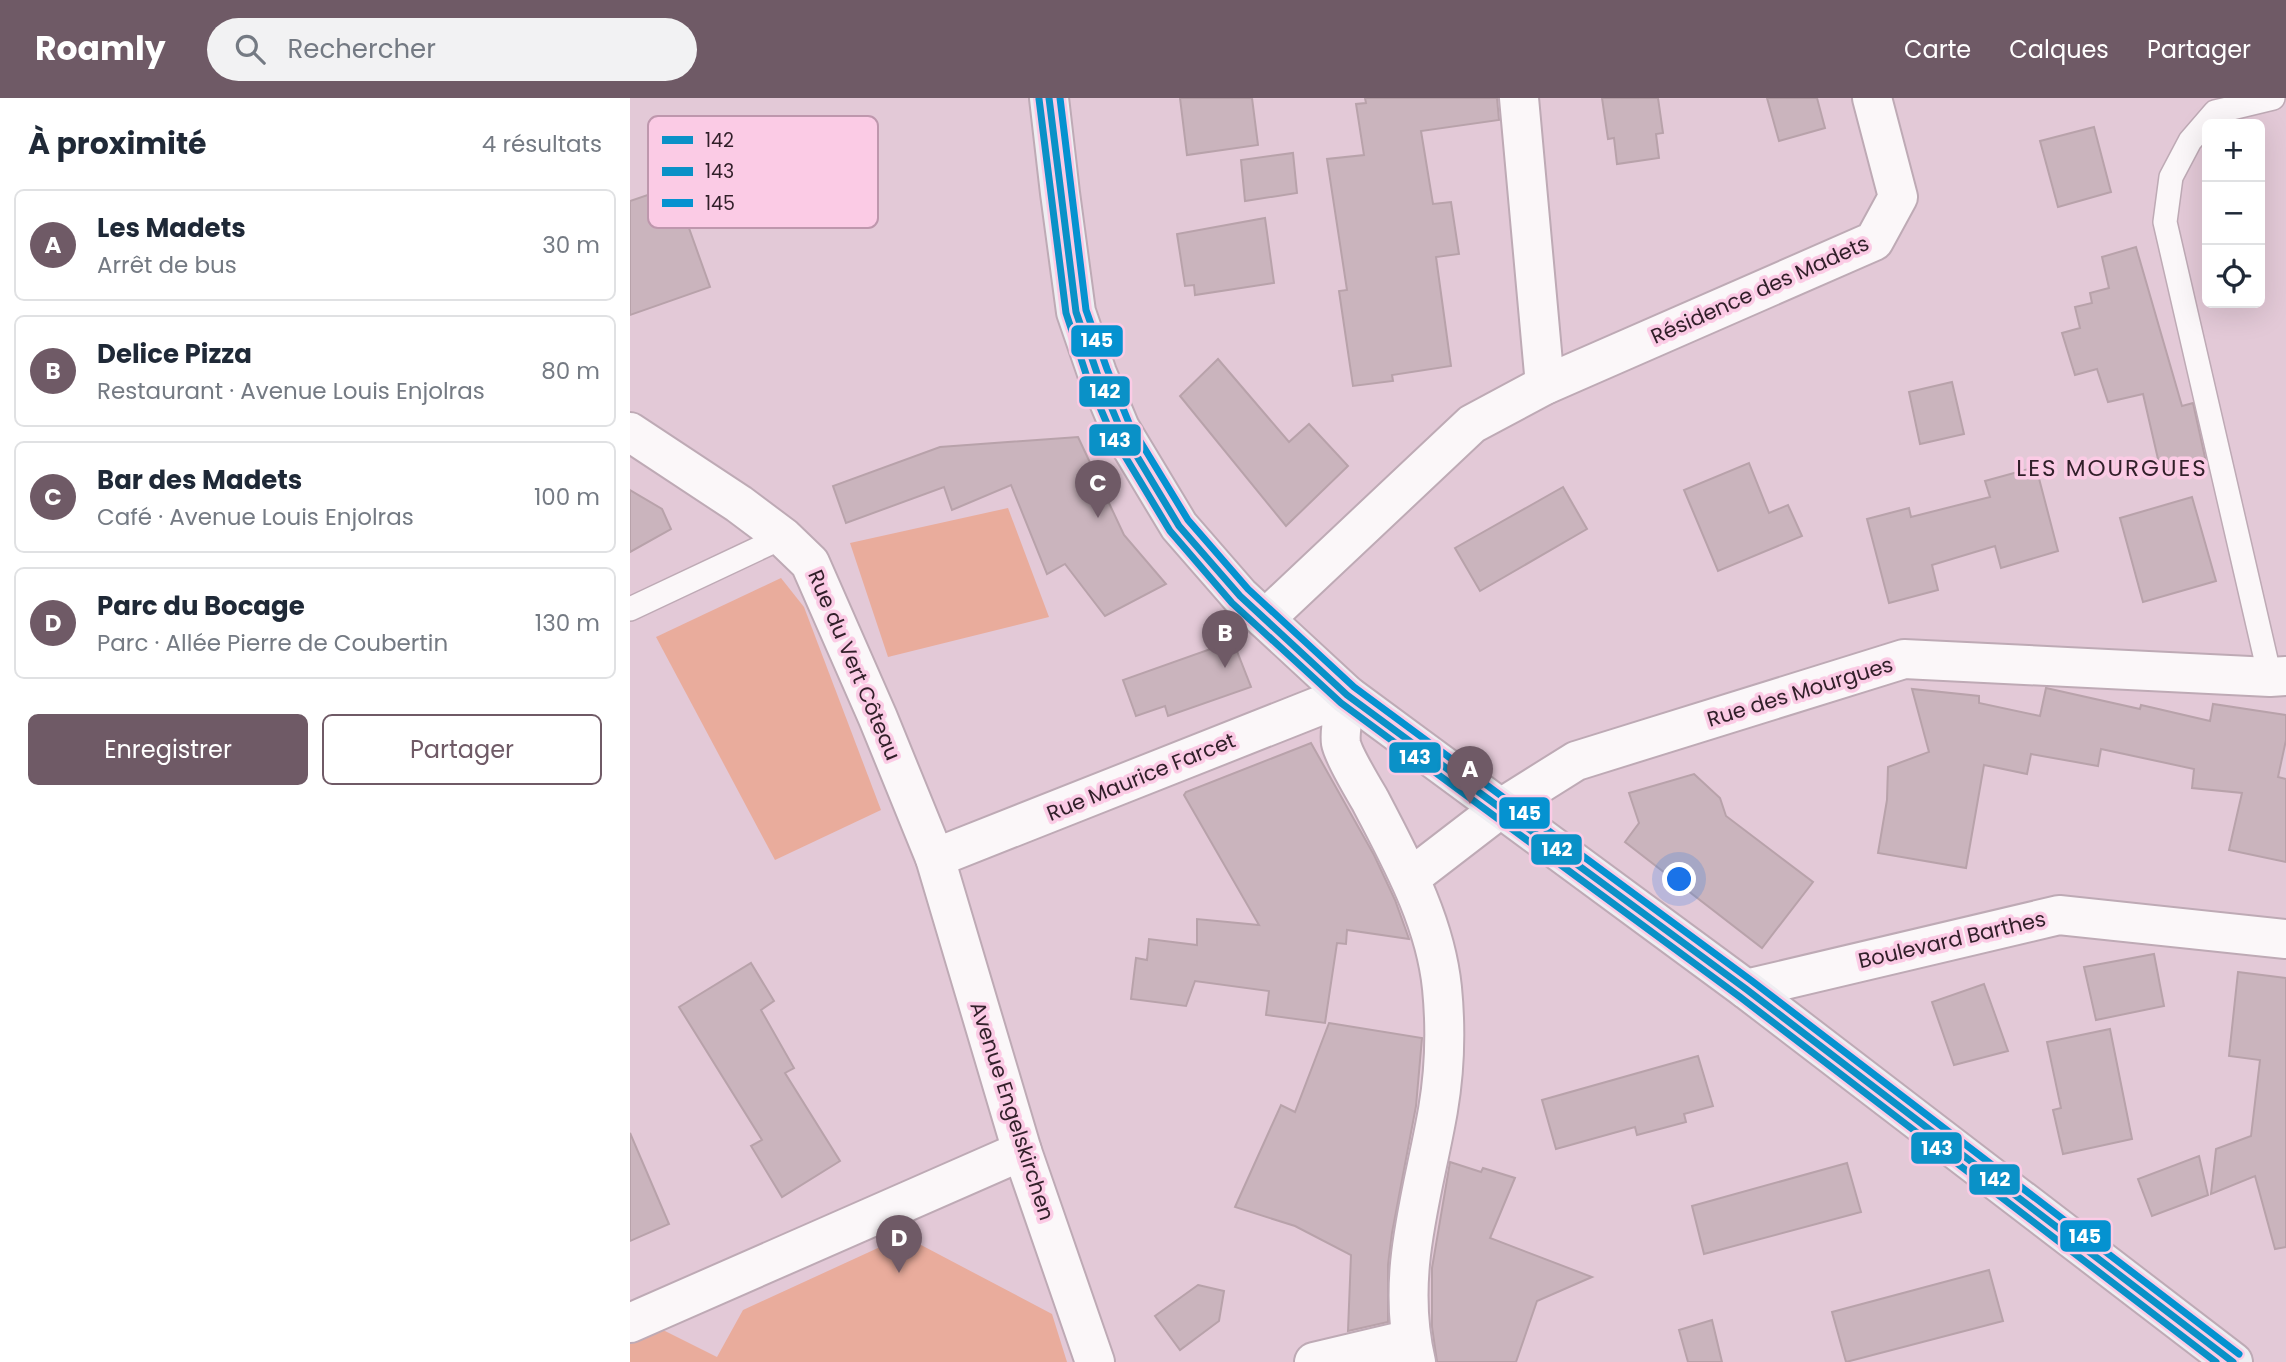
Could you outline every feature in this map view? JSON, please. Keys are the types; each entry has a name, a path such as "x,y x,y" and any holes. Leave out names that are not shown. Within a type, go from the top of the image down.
{"main road":[{"path":"1049,98 1076,312 1101,384 1120,428 1180,526 1240,596 1346,695 1746,989 2233,1362"}],"street":[{"path":"1519,98 1545,385"},
{"name":"Résidence des Madets","path":"1265,619 1472,424 1545,385 1874,241 1898,197 1872,98"},
{"name":"Rue du Vert Côteau","path":"630,432 739,504 783,537 810,563 878,718 934,859"},
{"name":"Rue des Mourgues","path":"1410,878 1501,808 1576,761 1904,659 2278,676"},
{"path":"1314,1362 1413,1350 1407,1285 1411,1242 1439,1107 1446,1048 1442,987 1434,941 1410,878 1341,744 1346,695"},
{"name":"Rue Maurice Farcet","path":"934,859 1346,695"},
{"name":"Avenue Engelskirchen","path":"934,859 1023,1151 1095,1362"},
{"name":"Boulevard Barthes","path":"1746,989 2059,915 2286,939"},
{"path":"630,1323 1023,1151"}],"lane":[{"path":"2273,98 2215,112 2190,141 2171,177 2165,222 2278,676"},
{"path":"630,608 783,537"}],"shaded area":[{"path":"1008,508 1049,617 888,657 850,543"},
{"path":"781,578 804,607 881,810 775,860 656,637"},
{"path":"904,1236 1052,1314 1067,1362 630,1362 630,1342 661,1329 717,1357 743,1310"}],"building":[{"path":"1180,98 1252,98 1258,145 1187,155"},
{"path":"1365,98 1497,98 1499,120 1421,131 1433,204 1451,202 1459,254 1436,257 1451,366 1392,375 1393,381 1353,386 1339,291 1347,290 1327,159 1364,155 1356,104 1366,103"},
{"path":"1602,98 1658,98 1663,133 1656,134 1659,158 1617,164 1614,138 1608,139"},
{"path":"1767,98 1817,98 1825,128 1779,141"},
{"path":"2094,127 2111,192 2058,207 2040,141"},
{"path":"1293,153 1297,193 1245,201 1241,160"},
{"path":"648,195 648,228 689,228 710,287 630,315 630,201"},
{"path":"1265,218 1274,283 1195,295 1194,285 1185,286 1177,234"},
{"path":"2136,247 2182,406 2193,403 2206,462 2161,472 2143,394 2108,402 2097,369 2075,375 2062,333 2080,328 2075,307 2092,303 2090,293 2109,288 2102,257"},
{"path":"1218,359 1289,442 1309,424 1348,466 1286,526 1180,396"},
{"path":"1952,382 1964,434 1920,444 1909,392"},
{"path":"1078,437 1124,535 1166,584 1105,616 1065,564 1047,574 1011,485 952,510 944,487 846,523 833,486 940,447"},
{"path":"1749,463 1769,513 1788,505 1802,536 1718,571 1684,490"},
{"path":"2036,467 2058,551 2001,568 1995,546 1932,565 1938,590 1889,603 1867,519 1909,508 1911,517 1990,497 1985,481"},
{"path":"1563,487 1587,529 1480,591 1455,548"},
{"path":"630,490 662,509 671,529 630,552"},
{"path":"2192,497 2216,581 2143,602 2120,518"},
{"path":"1233,641 1251,687 1168,716 1165,706 1136,716 1123,680"},
{"path":"2046,688 2210,721 2213,704 2286,715 2286,740 2278,777 2286,779 2286,862 2229,850 2242,793 2192,788 2194,769 2101,749 2098,766 2031,754 2027,774 1984,765 1966,868 1878,853 1887,800 1888,767 1929,752 1912,689 1979,696 1979,703 2040,716"},
{"path":"1311,743 1374,855 1409,939 1347,930 1346,944 1337,943 1325,1023 1266,1015 1269,991 1195,981 1186,1006 1131,999 1136,958 1147,960 1149,939 1197,945 1197,919 1259,925 1184,795 1186,792"},
{"path":"1694,774 1720,798 1726,816 1813,882 1762,948 1625,842 1639,823 1629,793"},
{"path":"2154,954 2164,1006 2096,1020 2084,967"},
{"path":"751,963 774,1001 761,1010 794,1068 785,1073 840,1161 782,1197 751,1146 762,1140 679,1007"},
{"path":"2238,972 2286,978 2286,1247 2275,1249 2255,1176 2211,1194 2216,1149 2251,1136 2260,1060 2229,1056"},
{"path":"1984,984 2008,1051 1954,1065 1932,1002"},
{"path":"1329,1023 1422,1038 1416,1106 1388,1265 1388,1322 1348,1331 1351,1255 1295,1226 1235,1207 1281,1105 1295,1112"},
{"path":"2110,1029 2132,1139 2063,1154 2053,1110 2061,1108 2047,1042"},
{"path":"1698,1056 1713,1106 1684,1114 1686,1122 1637,1135 1635,1127 1556,1149 1542,1100"},
{"path":"630,1133 669,1224 630,1241"},
{"path":"2199,1156 2208,1195 2152,1216 2138,1179"},
{"path":"1450,1162 1481,1172 1483,1168 1515,1178 1490,1238 1592,1277 1537,1301 1516,1362 1437,1362 1432,1327 1432,1268"},
{"path":"1847,1163 1861,1212 1704,1254 1692,1206"},
{"path":"1989,1270 2003,1321 1846,1362 1832,1312"},
{"path":"1198,1285 1224,1291 1219,1321 1180,1350 1155,1316"},
{"path":"1712,1320 1722,1362 1688,1362 1679,1330"}],"transit line":[{"name":"142","path":"1049,98 1076,312 1097,373 1120,428 1179,526 1240,596 1347,695 1746,989 2233,1362"},
{"name":"145","path":"1060,98 1086,310 1107,369 1129,423 1188,520 1248,589 1354,687 1752,981 2239,1354"},
{"name":"143","path":"1039,99 1066,313 1087,377 1111,433 1170,531 1232,603 1341,703 1740,997 2216,1362"}],"place":[{"name":"Bar des Madets","path":"1098,518"},
{"name":"Delice Pizza","path":"1225,668"},
{"name":"Les Madets","path":"1470,804"},
{"name":"Parc du Bocage","path":"899,1273"}],"district":[{"name":"LES MOURGUES","path":"2112,468"}]}
